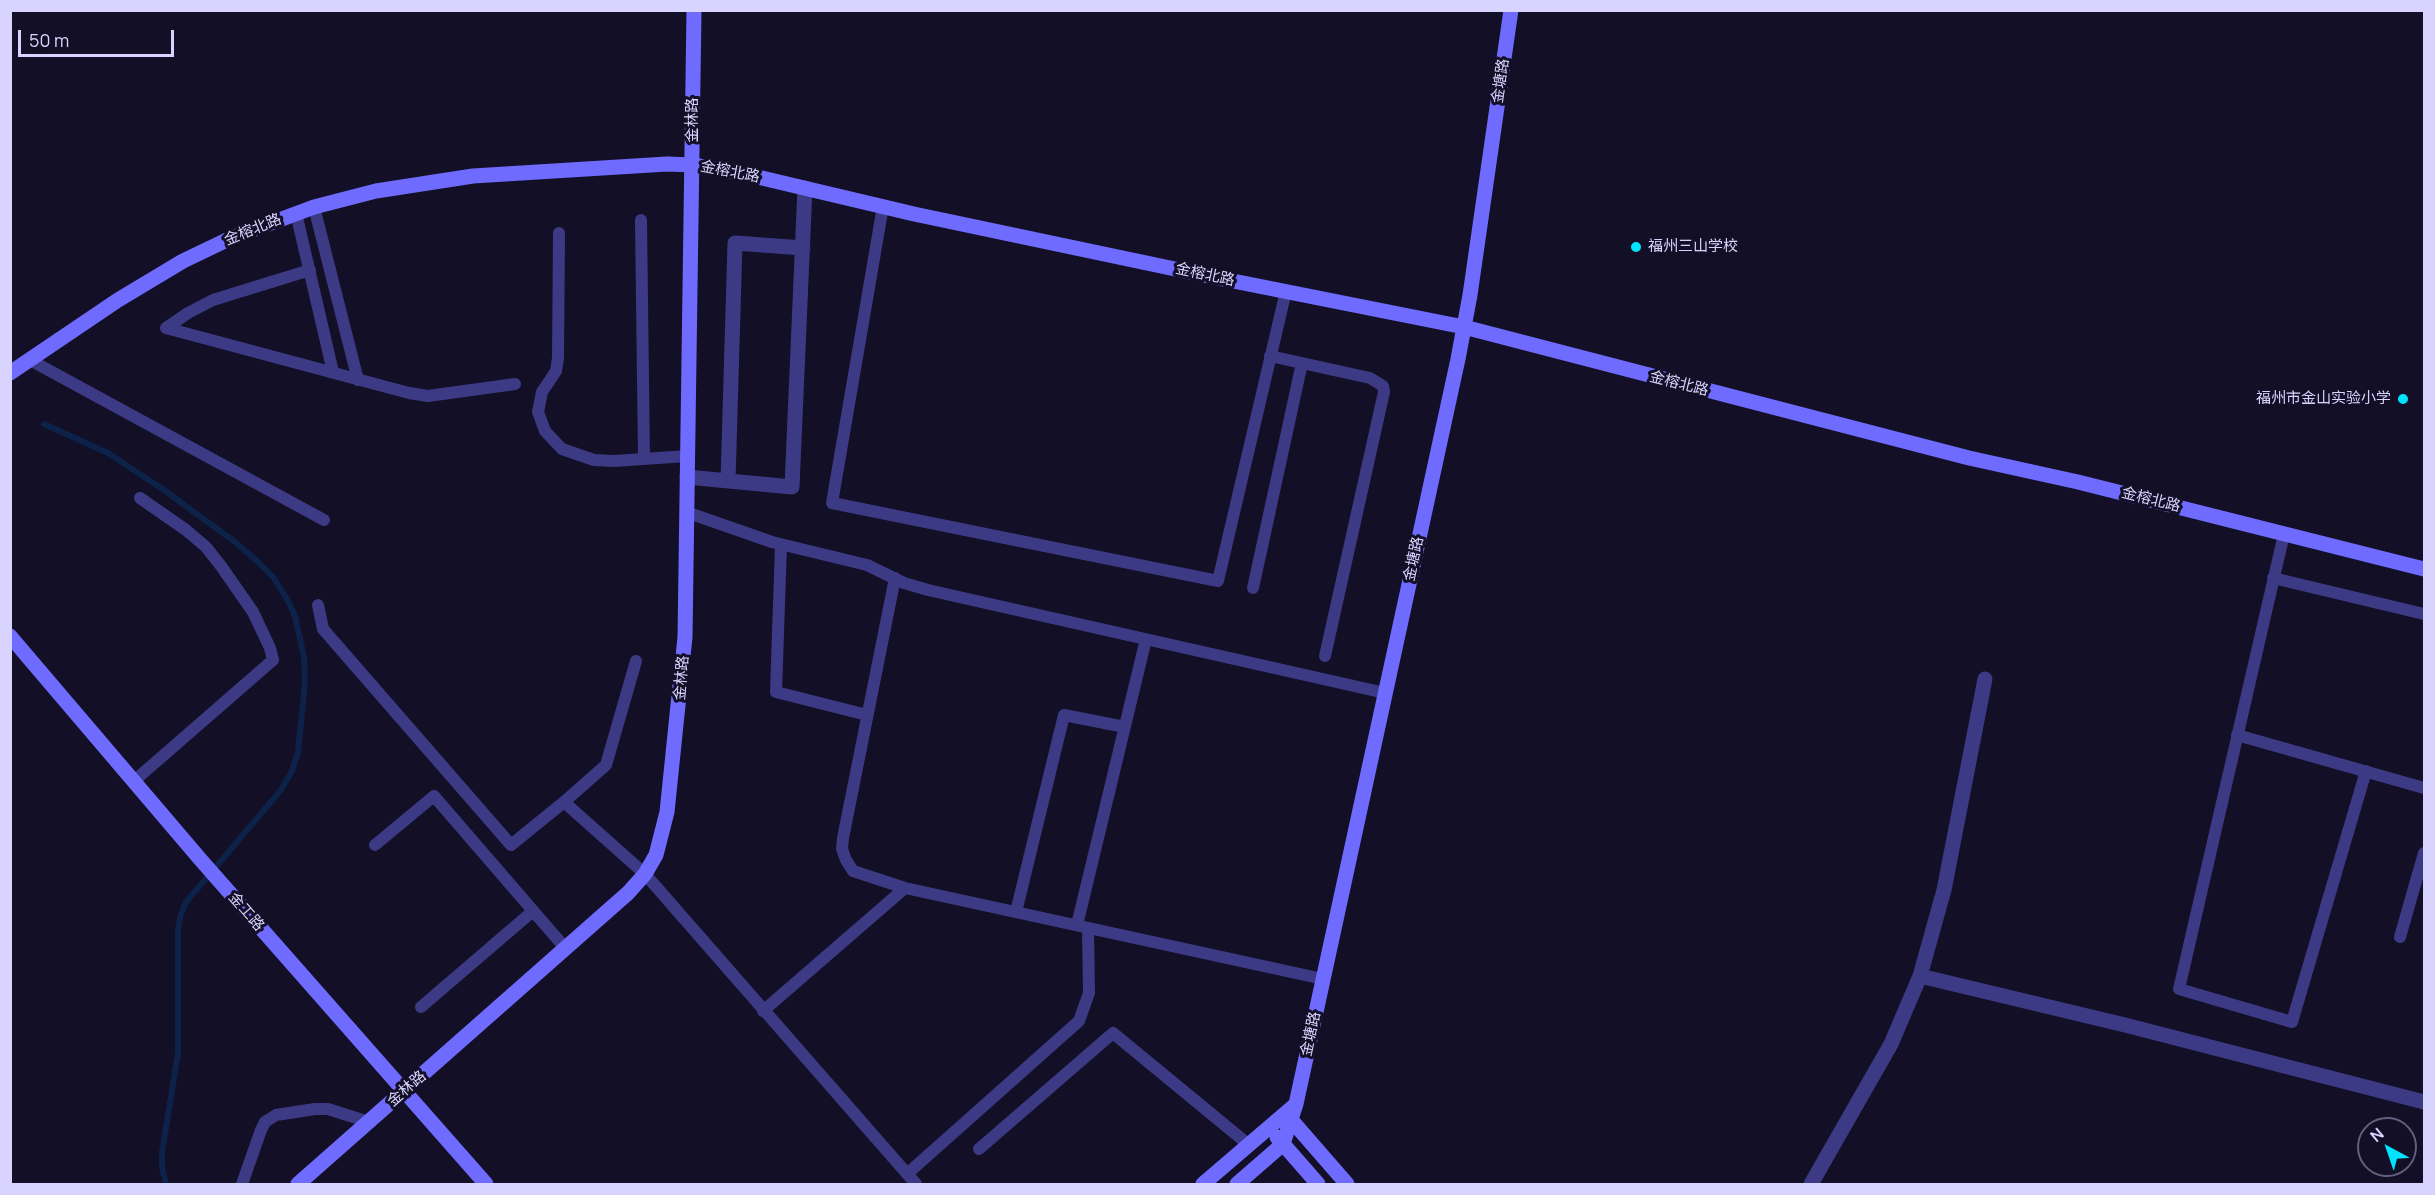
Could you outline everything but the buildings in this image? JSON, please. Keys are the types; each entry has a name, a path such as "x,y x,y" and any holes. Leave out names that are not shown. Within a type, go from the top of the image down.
{"street":[{"name":"金林路","path":"298,1185 628,893 645,874 656,855 663,836 679,713 685,637 694,10"},
{"name":"金塘路","path":"1283,1144 1323,979 1464,327 1511,10"},
{"name":"金榕北路","path":"10,373 118,300 183,261 231,238 314,207 376,191 473,176 693,165 745,174 883,206 1464,327 1957,455 2078,482 2424,569"},
{"path":"687,477 792,487 805,188"},
{"path":"728,481 735,243 803,248"},
{"name":"金工路","path":"13,643 486,1185"},
{"path":"1810,1185 1891,1044 1920,976 1944,890 1985,679"},
{"path":"1920,976 2125,1025 2424,1102"},
{"path":"1203,1185 1290,1112 1347,1185"},
{"path":"1269,1128 1318,1185"},
{"path":"1237,1185 1283,1144"}],"lane":[{"path":"883,206 832,503 1218,581 1286,291"},
{"path":"314,207 358,380"},
{"path":"296,213 333,372"},
{"path":"641,220 644,459"},
{"path":"559,233 558,358 556,371 542,392 538,404 540,422 553,442 573,454 594,460 687,456"},
{"path":"310,270 213,300 166,328 333,372 388,389 428,396 515,384"},
{"path":"1270,356 1370,378 1383,386 1384,392 1325,656"},
{"path":"30,360 324,520"},
{"path":"1253,588 1302,363"},
{"path":"134,781 273,660 270,648 253,612 206,547 140,498"},
{"path":"686,512 781,545 867,565 895,579 928,590 1385,693"},
{"path":"2284,534 2179,989 2292,1022 2366,771"},
{"path":"781,545 776,692 867,715"},
{"path":"2274,578 2424,614"},
{"path":"895,579 842,849 853,871 905,888 1323,979"},
{"path":"318,605 323,629 511,845 606,765 636,661"},
{"path":"907,1174 1079,1021 1089,993 1083,927 1146,639"},
{"path":"1016,912 1064,715 1125,727"},
{"path":"2237,735 2424,788"},
{"path":"375,844 434,796 566,949"},
{"path":"564,802 645,874 916,1185"},
{"path":"2400,937 2424,853"},
{"path":"764,1011 905,888"},
{"path":"421,1007 533,910"},
{"path":"979,1149 1113,1033 1249,1145"},
{"path":"242,1185 261,1130 265,1122 276,1115 315,1108 328,1109 369,1122"}],"waterway":[{"path":"44,424 108,453 164,490 257,561 273,577 287,599 295,616 304,657 305,682 298,752 292,771 281,790 186,902 181,914 178,929 178,1053 162,1152 162,1167 166,1184"}],"place":[{"name":"福州三山学校","path":"1636,247"},
{"name":"福州市金山实验小学","path":"2403,399"}]}
